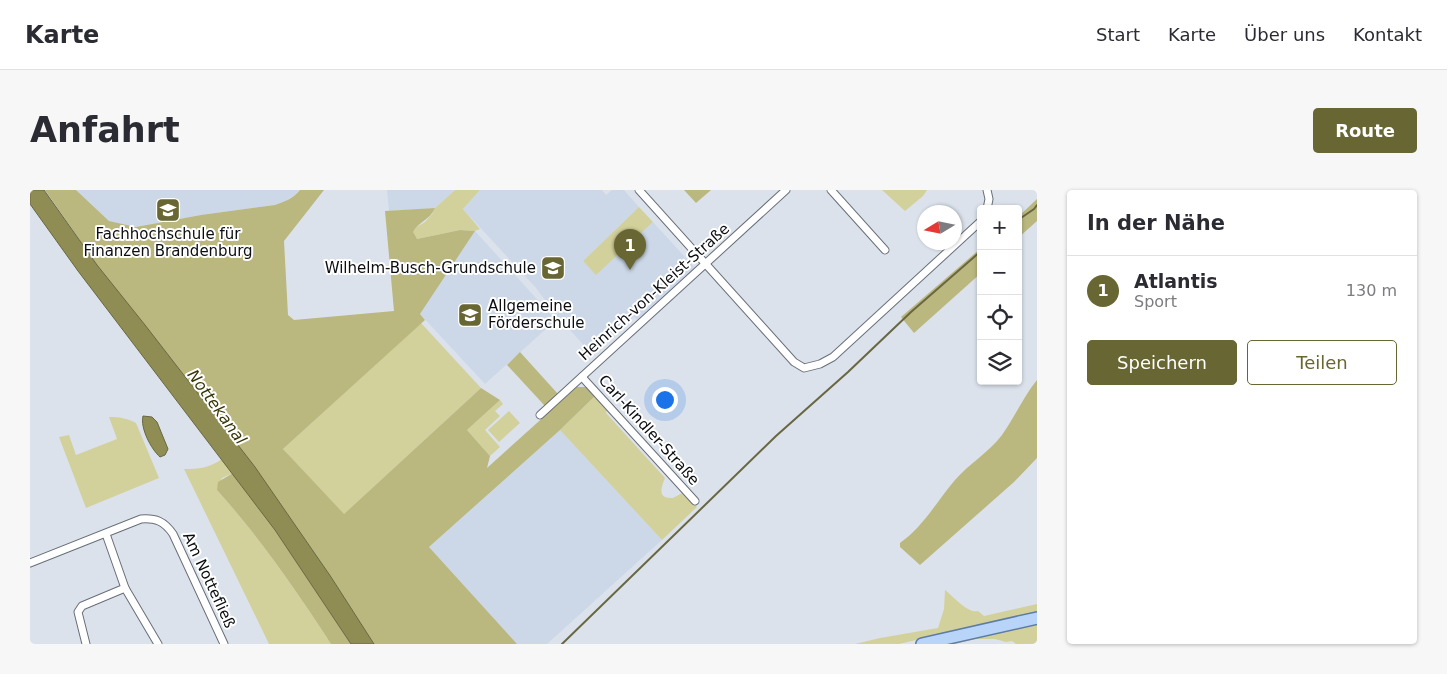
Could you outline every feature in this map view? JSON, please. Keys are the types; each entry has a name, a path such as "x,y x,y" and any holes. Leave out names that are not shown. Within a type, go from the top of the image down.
{"main road":[{"path":"922,644 1037,618"}],"street":[{"path":"639,190 794,362 807,368 820,364 832,357 977,225"},
{"name":"Heinrich-von-Kleist-Straße","path":"540,415 786,190"},
{"path":"831,190 885,250"},
{"path":"987,190 989,199 988,205"},
{"name":"Carl-Kindler-Straße","path":"582,377 695,501"},
{"name":"Am Nottefließ","path":"30,564 140,519 151,518 160,521 167,525 172,534 221,643"},
{"path":"106,534 124,588 158,644"},
{"path":"86,644 78,612 82,606 124,588"}],"shaded area":[{"path":"30,190 44,190 97,265 255,467 331,577 374,644 351,644 275,530 78,271 30,204"},
{"path":"45,190 76,190 109,221 136,227 201,215 275,205 292,197 300,190 324,190 284,241 288,315 294,320 394,311 385,211 435,208 413,232 417,239 460,230 475,231 420,314 425,320 283,449 344,514 481,388 500,400 467,430 490,456 487,468 577,387 589,387 596,395 560,430 429,547 517,644 374,644 331,577 255,467 97,265"},
{"name":"Fachhochschule für Finanzen Brandenburg","path":"76,190 300,190 284,202 275,205 201,215 136,227 109,221"},
{"path":"387,190 455,190 435,208 389,211"},
{"path":"455,190 480,190 463,209 480,229 475,231 460,230 417,239 413,232 415,228 425,222 435,208"},
{"name":"Wilhelm-Busch-Grundschule","path":"480,190 602,190 606,195 612,190 624,190 639,207 583,261 596,274 653,222 695,268 637,320 634,317 592,354 556,315 536,288 463,209"},
{"path":"684,190 711,190 696,203"},
{"path":"882,190 927,190 923,196 905,211"},
{"path":"1037,199 1037,221 1022,234 1022,213"},
{"path":"639,207 653,222 596,275 583,261"},
{"path":"475,231 556,320 485,384 420,314"},
{"path":"977,251 977,277 914,333 901,317"},
{"path":"421,323 481,388 343,515 283,449"},
{"path":"520,352 558,394 545,406 507,365"},
{"path":"1037,380 1037,458 1014,482 920,565 900,547 900,543 923,522 948,488 961,474 1002,435"},
{"path":"596,395 608,408 606,413 665,478 662,495 673,498 684,492 697,507 662,540 560,430"},
{"path":"500,400 503,404 495,411 500,416 485,430 500,447 490,456 467,430"},
{"path":"509,411 520,423 499,442 488,430"},
{"path":"143,416 152,417 157,422 168,449 165,455 160,457 150,444 143,426"},
{"path":"109,417 123,418 136,423 159,478 86,508 59,437 69,435 76,455 117,439"},
{"path":"560,430 662,540 547,644 517,644 429,547"},
{"path":"222,459 233,473 222,478 217,490 277,565 331,644 269,644 184,469 204,467"},
{"path":"233,473 275,530 351,644 331,644 277,565 217,490 218,482"},
{"path":"945,590 965,607 978,611 984,616 1037,604 1037,612 899,644 855,644 938,628 944,609"},
{"path":"1037,621 1037,644 1016,644 1012,641 975,639 955,644 939,644"}],"waterway":[{"path":"1022,217 1037,205"},
{"path":"562,644 776,436 848,372 911,312 977,254"}],"place":[{"name":"Fachhochschule für Finanzen Brandenburg","path":"168,210"},
{"name":"Wilhelm-Busch-Grundschule","path":"553,268"},
{"name":"Atlantis","path":"630,270"},
{"name":"Allgemeine Förderschule","path":"470,315"}],"water label":[{"name":"Nottekanal","path":"217,407"}]}
